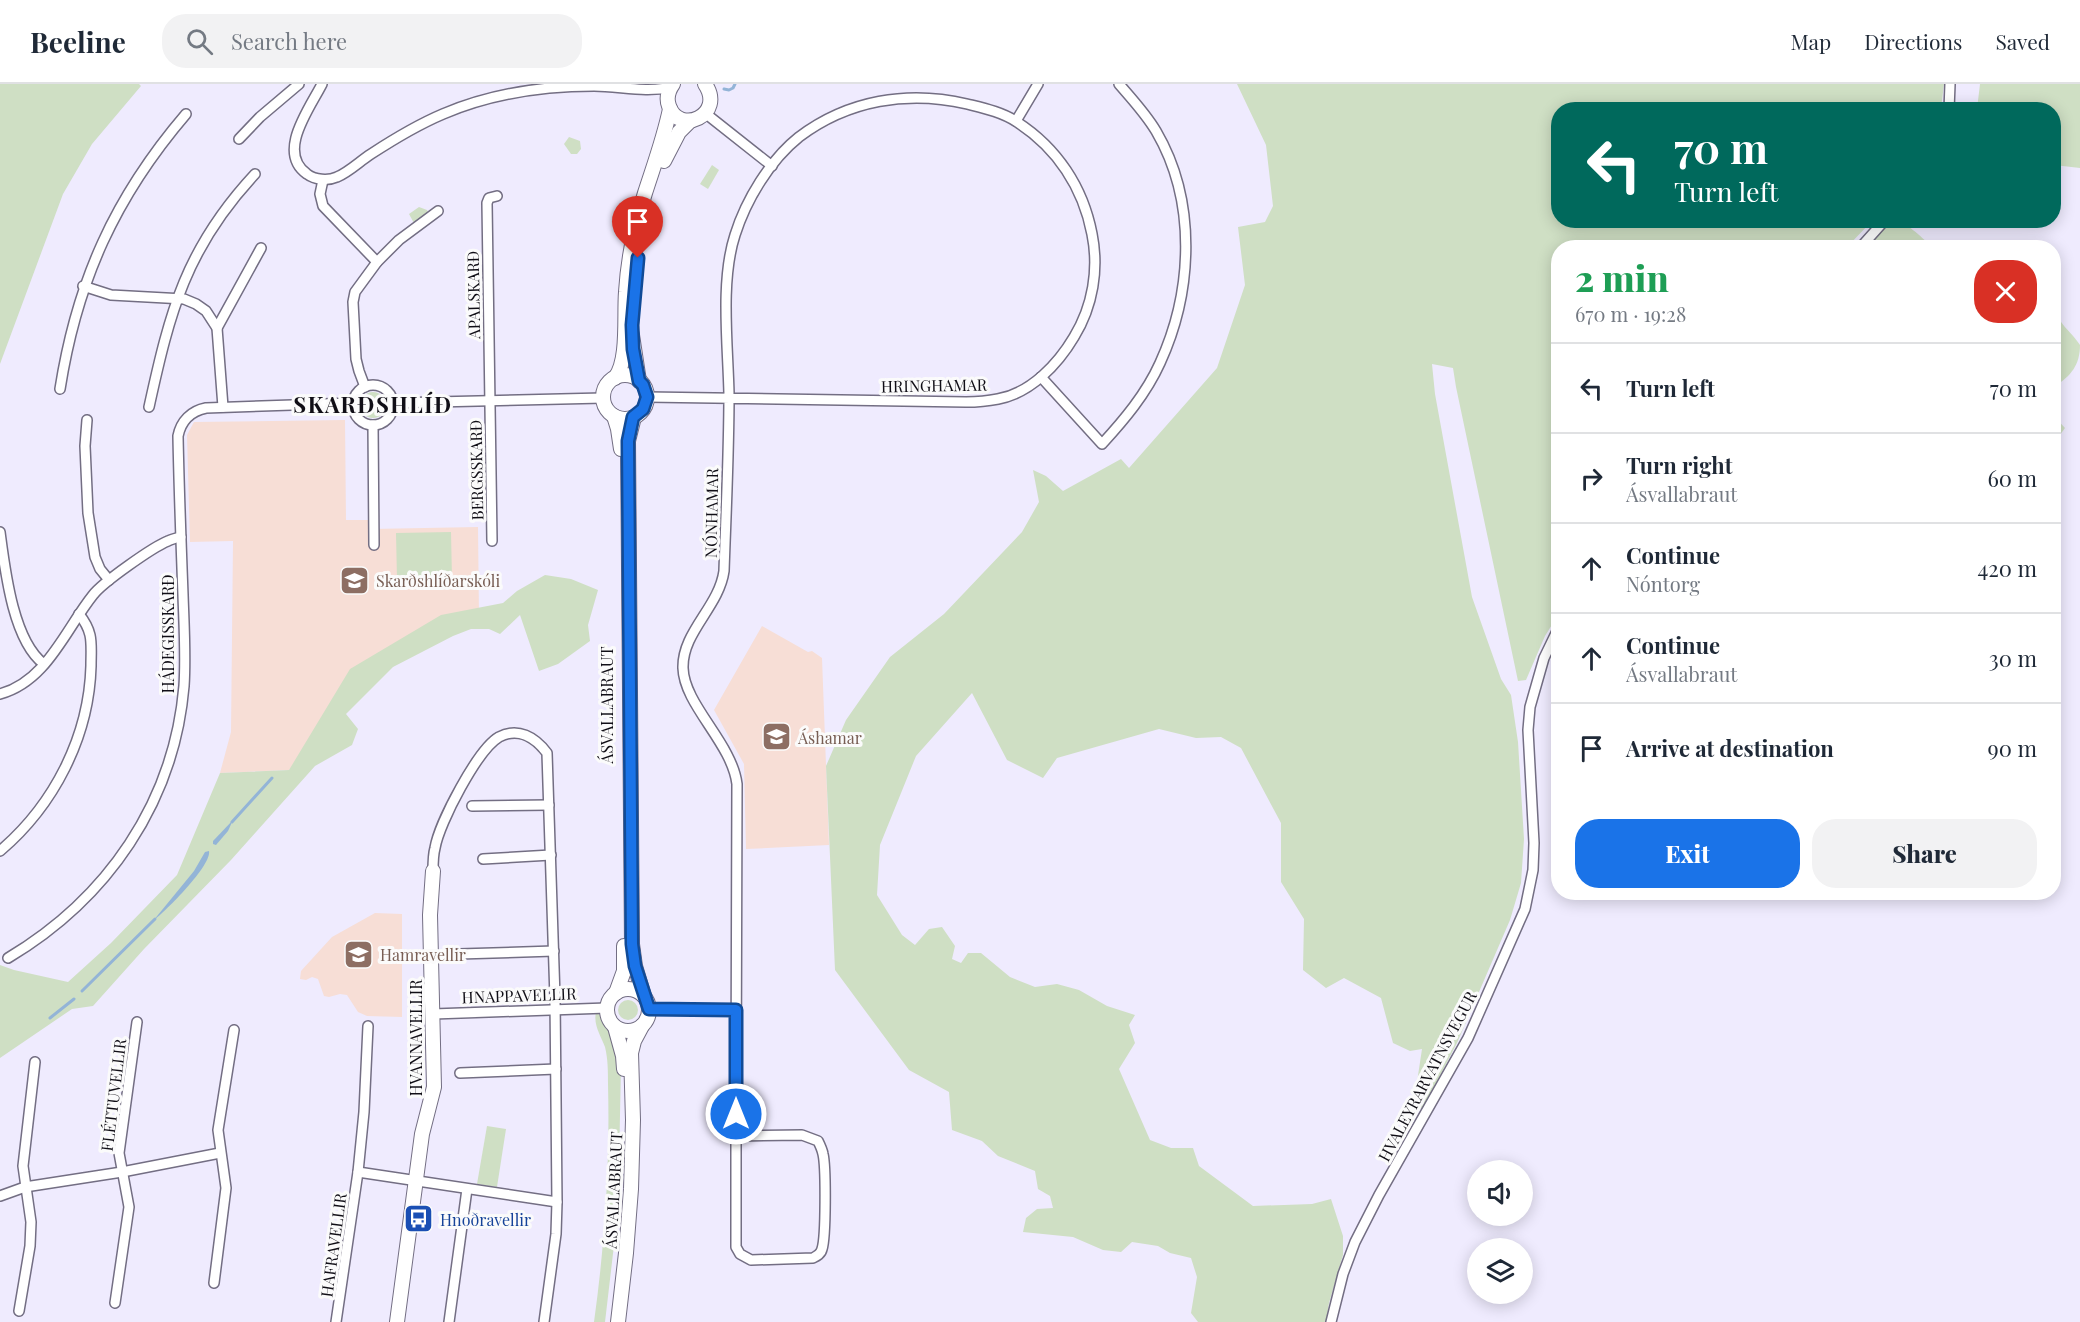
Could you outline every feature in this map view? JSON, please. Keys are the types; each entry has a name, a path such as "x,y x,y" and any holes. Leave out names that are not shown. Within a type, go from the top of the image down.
{"main road":[{"path":"615,378 628,376 643,385 647,397 643,409 633,417 627,419 614,416 605,405 603,398 606,386 615,378 623,365 625,301 631,251 637,221 661,148 669,106 668,92 672,85"},
{"path":"639,381 633,349 632,325 634,292 643,230 651,199 670,148 679,132 690,121 701,117 709,108 710,88"},
{"path":"669,106 678,118 690,121"},
{"name":"ÁSVALLABRAUT","path":"614,416 619,435 622,468 625,963 622,980 616,993"},
{"name":"ÁSVALLABRAUT","path":"633,417 628,441 632,944 635,966 647,1003"},
{"name":"HVANNAVELLIR","path":"397,1322 422,1134 434,1087 430,915 433,865"},
{"path":"624,989 633,989 647,1003 647,1018 642,1026 627,1031 615,1027 609,1018 607,1008 610,999 624,989"},
{"name":"ÁSVALLABRAUT","path":"618,1322 631,1189 631,1053 642,1026"},
{"name":"ÁSVALLABRAUT","path":"609,1322 618,1258 625,1132 623,1056 615,1027"}],"street":[{"path":"239,139 298,84"},
{"path":"321,84 298,131 294,149 296,161 304,171 324,180 337,178 409,130 473,103 521,91 557,87 593,86 650,91 672,85"},
{"path":"1016,121 1038,84"},
{"path":"1041,377 1102,444 1127,417 1159,364 1171,334 1181,296 1186,258 1185,222 1170,160 1155,130 1119,84"},
{"path":"1949,102 1950,84"},
{"path":"650,91 669,106"},
{"name":"HRINGHAMAR","path":"647,397 729,399 966,402 999,399 1015,394 1041,377 1063,355 1082,324 1093,289 1095,249 1089,214 1072,176 1048,147 1016,121 988,109 928,98 887,99 864,104 818,125 799,137 772,166 746,208 735,233 728,262 729,399"},
{"path":"705,113 772,166"},
{"path":"60,389 69,339 83,286 102,242 126,197 154,154 186,114"},
{"path":"149,407 164,338 177,298 192,263 208,233 255,174"},
{"path":"324,180 320,195 323,206 377,262"},
{"name":"APALSKARÐ","path":"490,400 487,203 489,198 497,196"},
{"path":"365,387 356,359 353,302 358,288 377,262 399,240 438,211"},
{"path":"1867,240 1878,228"},
{"path":"217,328 261,248"},
{"path":"83,286 111,295 177,298 201,307 211,316 217,328 223,407"},
{"path":"374,385 390,394 393,403 386,420 374,425 363,422 359,418 353,403 357,393 365,387 374,385"},
{"path":"393,403 603,398"},
{"name":"NÓNHAMAR","path":"729,399 723,577 720,590 688,644 684,655 684,681 734,764 737,784 736,1010"},
{"name":"BERGSSKARÐ","path":"490,400 492,541"},
{"name":"HÁDEGISSKARÐ","path":"8,958 64,919 97,887 125,851 144,820 172,751 183,687 185,644 180,430 184,421 194,412 206,408 353,403"},
{"path":"87,420 85,446 88,513 95,557 100,569 109,580"},
{"path":"374,425 374,545"},
{"path":"0,532 10,590 23,637 31,651 44,664"},
{"path":"0,694 26,682 44,664 94,592 167,541 181,537"},
{"path":"0,851 30,822 49,796 76,742 87,700 91,671 89,627 79,614"},
{"name":"HVALEYRARVATNSVEGUR","path":"1331,1322 1343,1274 1355,1242 1468,1038 1525,909 1533,870 1534,843 1528,730 1530,707 1544,658 1551,644"},
{"path":"433,865 438,837 453,802 485,751 500,737 513,733 525,734 536,740 547,753 556,1069 556,1234 544,1322"},
{"path":"472,806 549,805"},
{"path":"483,859 551,855"},
{"path":"459,954 554,951"},
{"path":"647,1003 736,1010 736,1136 736,1247 740,1254 751,1260 817,1256 823,1245 825,1215 824,1156 818,1141 802,1135 736,1136"},
{"name":"HNAPPAVELLIR","path":"433,1014 607,1008"},
{"name":"FLÉTTUVELLIR","path":"115,1303 129,1207 119,1153 137,1022"},
{"name":"HAFRAVELLIR","path":"336,1322 358,1172 364,1112 368,1026"},
{"path":"214,1283 226,1188 218,1130 234,1030"},
{"path":"19,1311 30,1246 31,1222 23,1166 35,1062"},
{"path":"460,1073 556,1069"},
{"name":"FLÉTTUVELLIR","path":"0,1196 25,1187 122,1172 220,1153"},
{"name":"HAFRAVELLIR","path":"358,1172 416,1182"},
{"path":"416,1182 557,1202"},
{"path":"449,1322 467,1189"}],"shaded area":[{"name":"Skarðshlíðarskóli","path":"345,420 346,520 371,520 371,529 478,527 479,618 406,649 289,770 220,773 231,732 233,541 190,542 187,435 194,422"},
{"name":"Áshamar","path":"762,626 822,658 829,845 746,849 744,764 714,710"},
{"name":"Hamravellir","path":"375,913 402,914 402,1017 367,1016 358,1012 347,995 324,996 318,979 312,977 306,980 300,979 301,971 332,937"}],"green space":[{"path":"0,84 139,84 141,86 92,144 63,194 0,364"},
{"path":"1237,84 1944,84 1942,102 1551,102 1551,228 1865,228 1854,240 1551,240 1551,626 1526,680 1518,681 1453,368 1432,364 1435,394 1472,597 1501,679 1511,695 1518,742 1524,839 1521,883 1510,920 1457,1043 1422,1110 1414,1102 1422,1049 1410,1051 1393,1043 1381,998 1344,978 1326,988 1303,970 1304,919 1281,882 1281,823 1241,748 1221,737 1196,738 1159,729 1057,758 1043,778 1007,760 972,693 916,756 880,845 877,895 902,935 915,945 929,929 942,927 955,946 952,959 961,963 968,953 981,953 1010,977 1035,987 1057,984 1079,990 1107,1006 1135,1015 1129,1025 1135,1043 1119,1069 1150,1140 1171,1148 1193,1148 1199,1166 1253,1206 1312,1204 1331,1199 1343,1236 1343,1255 1326,1322 1198,1322 1191,1313 1197,1277 1191,1258 1170,1253 1158,1246 1132,1242 1121,1252 1103,1250 1073,1237 1023,1232 1026,1218 1037,1209 1053,1208 1050,1196 1038,1189 1035,1171 998,1156 982,1141 952,1130 949,1092 909,1070 835,970 826,766 846,720 890,657 944,614 1022,532 1039,502 1033,470 1046,476 1063,491 1121,459 1129,468 1217,368 1245,285 1238,227 1265,222 1273,206 1266,145"},
{"path":"1980,84 2080,84 2080,168 2061,166 2061,102 1978,102"},
{"path":"569,137 580,141 581,149 577,154 571,154 564,144"},
{"path":"712,165 719,170 708,189 700,184"},
{"path":"419,207 427,210 429,214 415,225 409,214"},
{"path":"1883,228 1909,228 1924,240 1873,240"},
{"path":"2061,322 2080,345 2076,364 2061,382"},
{"path":"373,392 382,396 386,405 382,414 373,418 364,414 360,405 364,396"},
{"path":"451,532 452,579 397,580 396,533"},
{"path":"545,575 571,579 598,590 588,625 590,641 558,664 539,671 520,615 500,634 489,629 471,629 393,667 346,714 358,729 352,745 315,766 231,860 144,949 93,1006 72,1009 0,1058 0,965 68,982 111,943 177,875 220,773 289,770 350,669 441,615 503,603 517,591"},
{"path":"628,1000 635,1003 638,1010 635,1017 628,1020 621,1017 618,1010 621,1003"},
{"path":"596,1012 604,1018 613,1033 621,1067 618,1211 605,1322 594,1322 606,1203 608,1144 607,1056 596,1026"},
{"path":"487,1126 506,1129 497,1187 477,1184"}],"water":[{"path":"233,820 228,831 216,845 213,844 213,841"},
{"path":"209,851 208,858 196,877 153,921 194,871 205,852"}],"waterway":[{"path":"724,89 729,90 735,84"},
{"path":"232,822 272,778"},
{"path":"82,991 155,919"},
{"path":"50,1018 74,999"}],"place":[{"name":"Skarðshlíðarskóli","path":"355,580"},
{"name":"Áshamar","path":"777,737"},
{"name":"Hamravellir","path":"359,954"},
{"name":"Hnoðravellir","path":"419,1219"}],"district":[{"name":"SKARÐSHLÍÐ","path":"373,404"}],"route":[{"path":"638,258 632,325 633,349 639,381 647,397 643,409 633,417 628,436 632,944 635,966 649,1009 736,1010 736,1114"}]}
